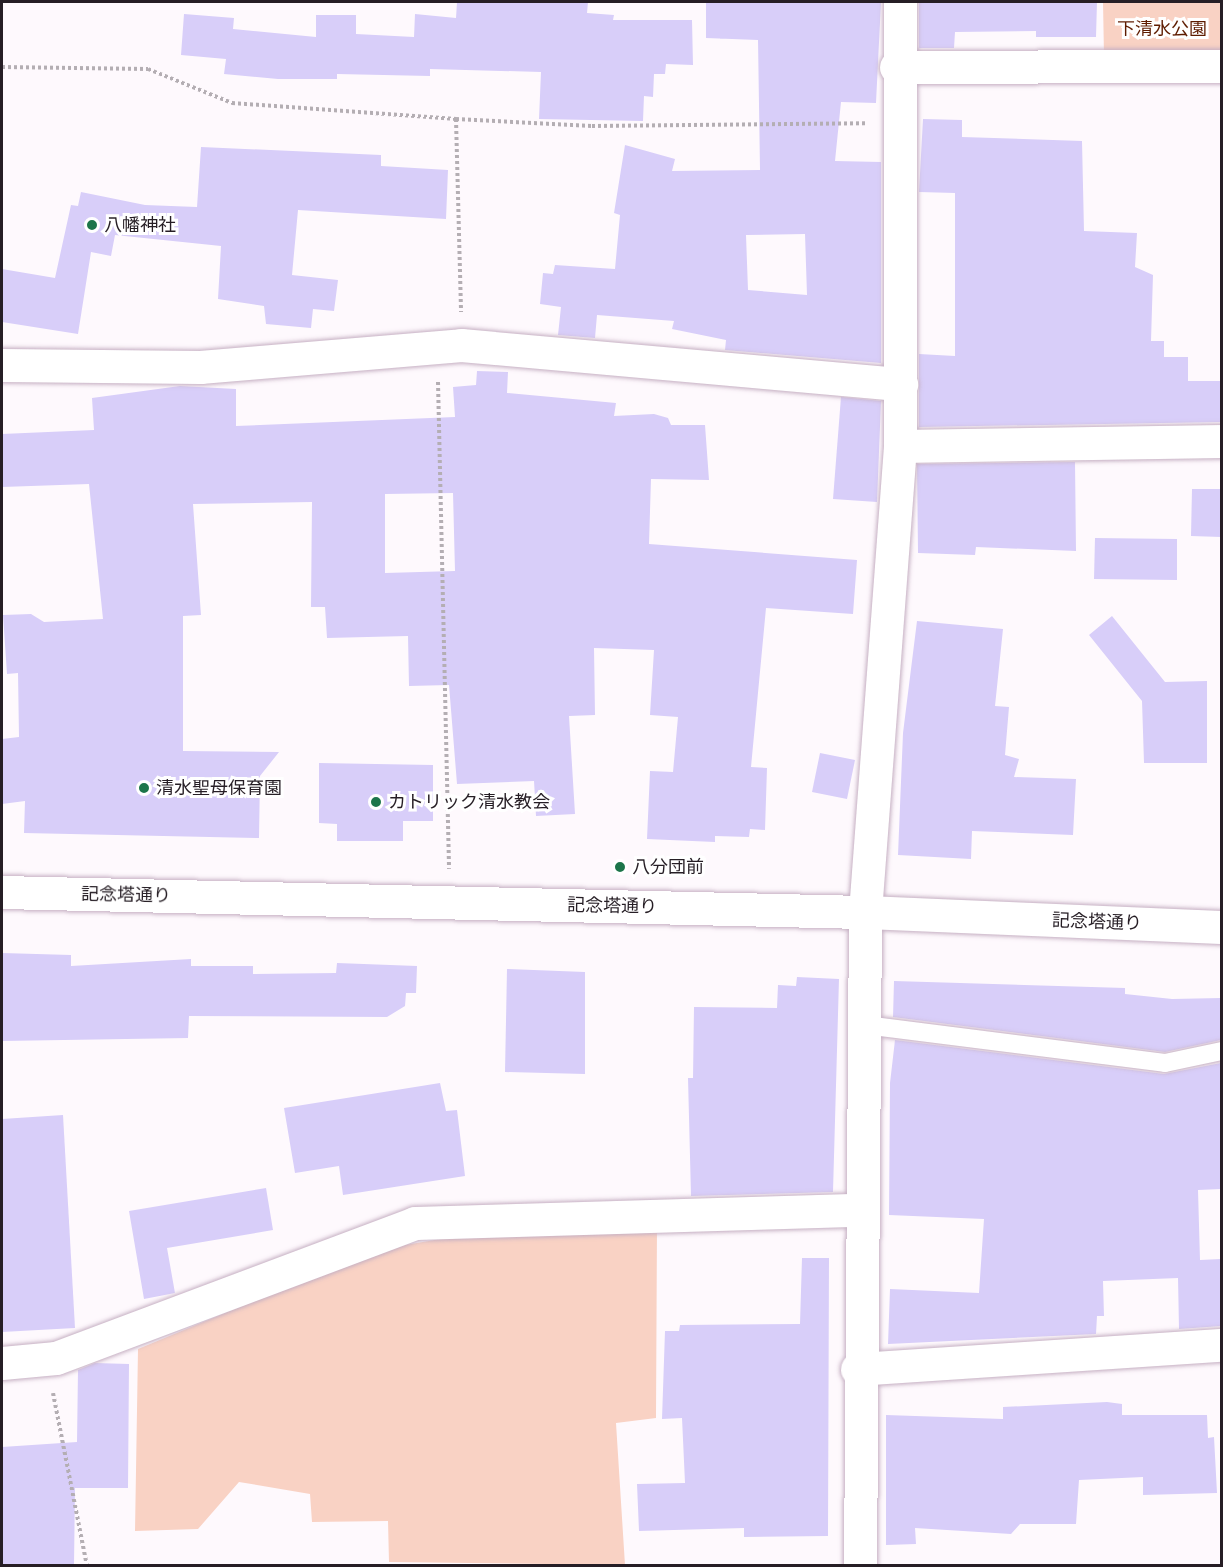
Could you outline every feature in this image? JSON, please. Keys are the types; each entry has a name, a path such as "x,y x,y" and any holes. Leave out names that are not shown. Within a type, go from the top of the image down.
{"street":[{"path":"860,1566 857,1368 865,1025 865,912 900,446 896,67 900,2"},
{"path":"896,67 1221,66"},
{"path":"2,365 200,367 449,346 901,384"},
{"path":"900,446 1221,441"},
{"name":"記念塔通り","path":"2,892 865,912 1221,927"},
{"path":"2,1363 45,1359 415,1223 860,1210"},
{"path":"857,1368 1221,1345"}],"lane":[{"path":"865,1025 1166,1063 1221,1051"}],"path":[{"path":"2,67 147,69 232,103 456,118 592,126 897,122"},
{"path":"450,903 449,346 456,118"},
{"path":"45,1359 70,1461 87,1566"}],"green space":[{"name":"下清水公園","path":"1103,2 1221,2 1221,55 1104,56"},
{"path":"657,1226 656,1418 616,1423 625,1565 389,1562 388,1521 312,1522 310,1494 239,1482 198,1529 135,1531 138,1349 317,1275 405,1245 482,1232"}],"building":[{"path":"457,2 588,2 587,13 614,15 613,20 692,20 693,65 666,64 665,74 654,74 653,97 644,96 643,121 539,119 541,72 430,69 430,76 337,74 337,79 278,79 224,74 226,59 181,55 184,14 234,18 233,29 316,37 316,15 356,15 356,34 414,37 415,14 456,18"},
{"path":"706,2 881,2 876,103 841,102 835,161 881,162 881,363 725,350 726,340 672,329 674,321 597,315 595,338 558,335 561,307 540,304 543,273 553,274 555,265 615,269 620,215 614,213 625,145 675,159 672,171 760,170 758,40 706,38","holes":["805,234 807,295 748,290 746,235"]},
{"path":"919,2 1097,2 1096,37 1036,37 1036,31 955,32 954,48 919,48"},
{"path":"923,119 962,120 962,137 1082,141 1084,231 1137,233 1135,267 1153,275 1151,341 1164,341 1164,357 1188,357 1188,381 1221,381 1221,422 919,427 919,354 955,356 955,193 919,192"},
{"path":"201,147 381,155 381,166 448,170 446,219 298,210 292,275 338,280 334,311 313,309 311,328 266,324 264,306 218,299 221,246 115,235 111,256 91,252 78,334 2,322 2,269 55,278 71,205 78,206 81,192 145,205 197,207"},
{"path":"477,371 508,372 507,393 616,403 614,416 654,414 668,418 671,425 705,425 709,480 651,479 649,544 857,560 853,614 766,608 751,767 767,768 765,830 750,829 749,837 715,836 715,842 647,839 650,771 673,772 678,717 650,715 654,650 594,648 595,715 569,716 575,814 536,816 534,781 457,784 449,685 409,686 408,636 327,638 325,607 311,607 312,502 193,504 201,615 183,616 183,751 279,752 260,776 259,838 24,833 25,801 2,804 2,739 19,737 18,673 7,674 3,615 31,614 44,622 103,619 89,484 2,487 2,434 94,430 92,398 180,386 236,389 236,426 455,417 453,387 476,385","holes":["453,493 455,571 385,573 385,494"]},
{"path":"841,397 881,401 877,502 833,499"},
{"path":"1075,462 1076,551 976,547 975,555 918,553 917,464"},
{"path":"1192,489 1221,489 1221,537 1191,536"},
{"path":"1095,538 1177,539 1177,580 1094,579"},
{"path":"1112,616 1165,682 1207,681 1207,763 1144,763 1142,701 1089,635"},
{"path":"917,621 1003,629 995,706 1009,707 1005,755 1019,759 1014,777 1076,779 1073,835 972,831 971,859 898,855 903,733"},
{"path":"820,753 855,760 847,799 812,792"},
{"path":"319,763 433,765 433,821 403,821 403,841 337,841 337,824 319,823"},
{"path":"2,953 71,955 71,966 191,959 191,966 253,966 253,974 336,973 337,963 417,966 416,993 406,993 405,1006 387,1017 189,1016 188,1038 2,1041"},
{"path":"507,969 585,972 585,1074 505,1072"},
{"path":"797,977 839,979 833,1192 691,1196 688,1078 693,1078 694,1007 777,1008 778,985 796,986"},
{"path":"894,981 1125,988 1125,994 1172,999 1221,998 1221,1040 1165,1052 893,1017"},
{"path":"895,1040 1164,1074 1221,1063 1221,1189 1198,1190 1200,1260 1221,1259 1221,1326 1179,1329 1178,1278 1103,1281 1104,1316 1097,1316 1096,1334 888,1344 890,1289 979,1293 984,1219 889,1215 890,1083"},
{"path":"440,1083 446,1111 457,1110 465,1176 343,1195 339,1166 295,1173 284,1108"},
{"path":"63,1115 75,1328 2,1332 2,1119"},
{"path":"266,1188 273,1230 167,1248 175,1293 144,1299 129,1211"},
{"path":"802,1258 829,1258 828,1536 744,1537 744,1528 639,1531 637,1484 685,1483 682,1418 662,1419 665,1331 679,1331 680,1325 800,1324"},
{"path":"95,1363 129,1364 128,1488 75,1488 74,1566 2,1566 2,1447 77,1442 78,1370"},
{"path":"1107,1402 1122,1404 1122,1415 1207,1415 1208,1438 1214,1437 1217,1493 1143,1495 1143,1477 1079,1480 1076,1524 1020,1524 1011,1534 915,1528 916,1544 886,1545 886,1415 1003,1419 1003,1407"}],"place":[{"name":"八幡神社","path":"92,225"},
{"name":"清水聖母保育園","path":"144,788"},
{"name":"カトリック清水教会","path":"376,802"},
{"name":"八分団前","path":"620,867"}]}
